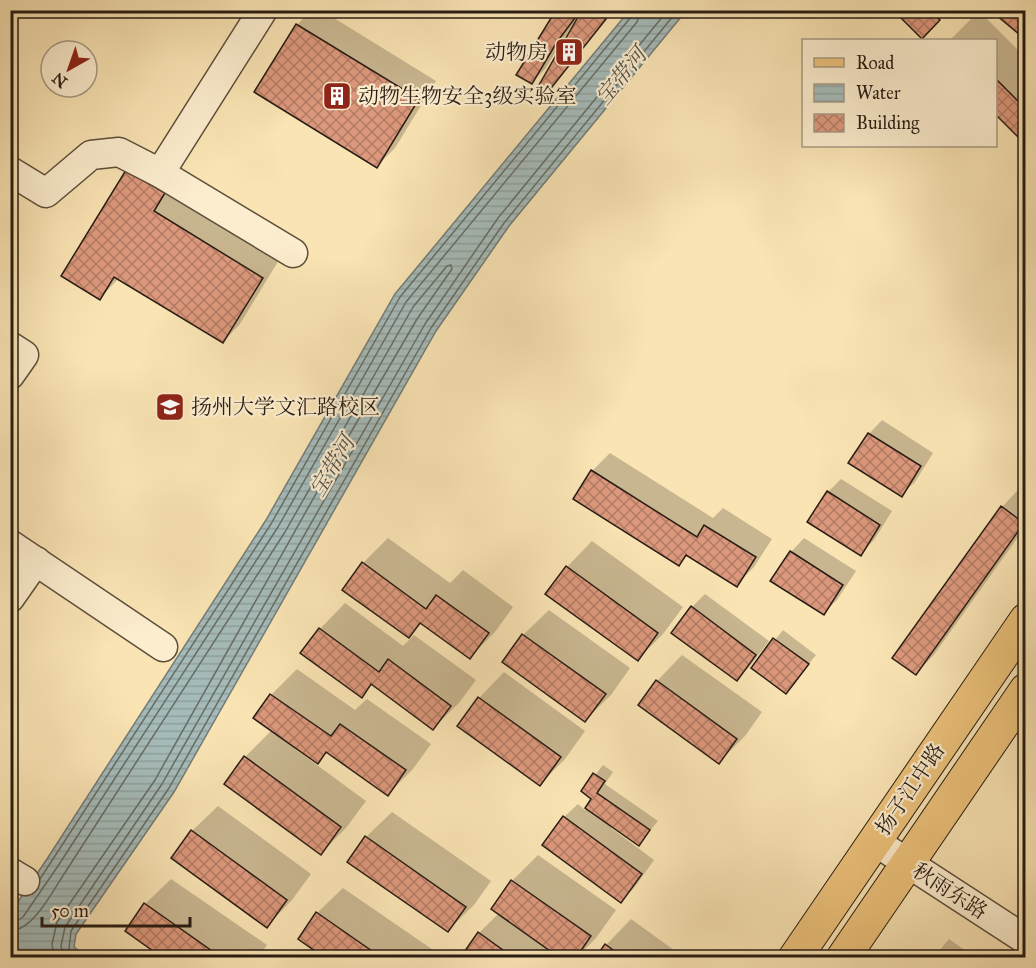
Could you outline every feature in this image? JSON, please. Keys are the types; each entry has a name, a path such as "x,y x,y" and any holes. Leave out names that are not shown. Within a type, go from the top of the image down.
{"main road":[{"name":"扬子江中路","path":"795,957 1026,620"},
{"name":"扬子江中路","path":"843,957 909,864 1026,690"}],"street":[{"path":"160,173 263,10"},
{"path":"14,179 46,193 91,155 119,152 160,173 293,253"},
{"path":"10,346 24,355 10,375"},
{"path":"10,544 163,647"},
{"path":"10,598 36,561"},
{"name":"秋雨东路","path":"874,841 1026,940"}],"water":[{"name":"宝带河","path":"629,11 686,11 509,226 436,331 174,792 76,934 74,947 88,957 11,958 11,912 266,520 395,294"}],"building":[{"name":"动物房","path":"556,10 581,10 557,42 532,84 516,75"},
{"name":"动物房","path":"582,10 595,10 606,19 548,92 539,85"},
{"path":"893,10 930,10 940,20 922,39"},
{"path":"990,10 1026,10 1026,40"},
{"name":"动物生物安全3级实验室","path":"296,24 419,99 377,168 254,92"},
{"path":"997,80 1026,109 1026,145 997,116"},
{"path":"126,170 165,193 154,211 263,278 223,343 114,277 100,300 61,276"},
{"path":"868,433 921,466 902,497 848,463"},
{"path":"591,470 697,537 704,525 756,557 737,587 686,555 679,566 573,499"},
{"path":"827,491 880,525 861,556 807,522"},
{"path":"1001,506 1024,523 916,675 892,658"},
{"path":"790,551 843,585 824,615 770,581"},
{"path":"362,562 426,609 436,595 489,633 470,659 420,623 409,638 342,590"},
{"path":"566,566 658,633 638,661 545,594"},
{"path":"691,606 756,655 737,681 671,633"},
{"path":"319,628 379,672 388,659 451,706 433,730 371,684 362,698 300,653"},
{"path":"522,634 606,694 585,722 502,662"},
{"path":"773,638 809,664 786,694 751,668"},
{"path":"656,680 737,739 719,764 638,705"},
{"path":"270,694 331,736 340,724 406,770 388,796 326,752 318,764 253,718"},
{"path":"478,697 561,757 540,786 457,726"},
{"path":"244,756 341,827 321,855 224,784"},
{"path":"593,773 605,781 597,793 650,830 639,846 585,808 591,799 581,791"},
{"path":"563,816 642,874 621,903 542,845"},
{"path":"191,830 287,900 267,928 171,858"},
{"path":"365,836 466,907 448,932 347,862"},
{"path":"511,880 591,936 576,958 560,958 491,909"},
{"path":"144,903 222,958 163,958 125,931"},
{"path":"316,912 382,958 325,958 298,939"},
{"path":"478,932 514,958 460,958"},
{"path":"605,944 624,958 595,958"}],"place":[{"name":"动物房","path":"569,52"},
{"name":"动物生物安全3级实验室","path":"337,96"},
{"name":"扬州大学文汇路校区","path":"170,407"}]}
